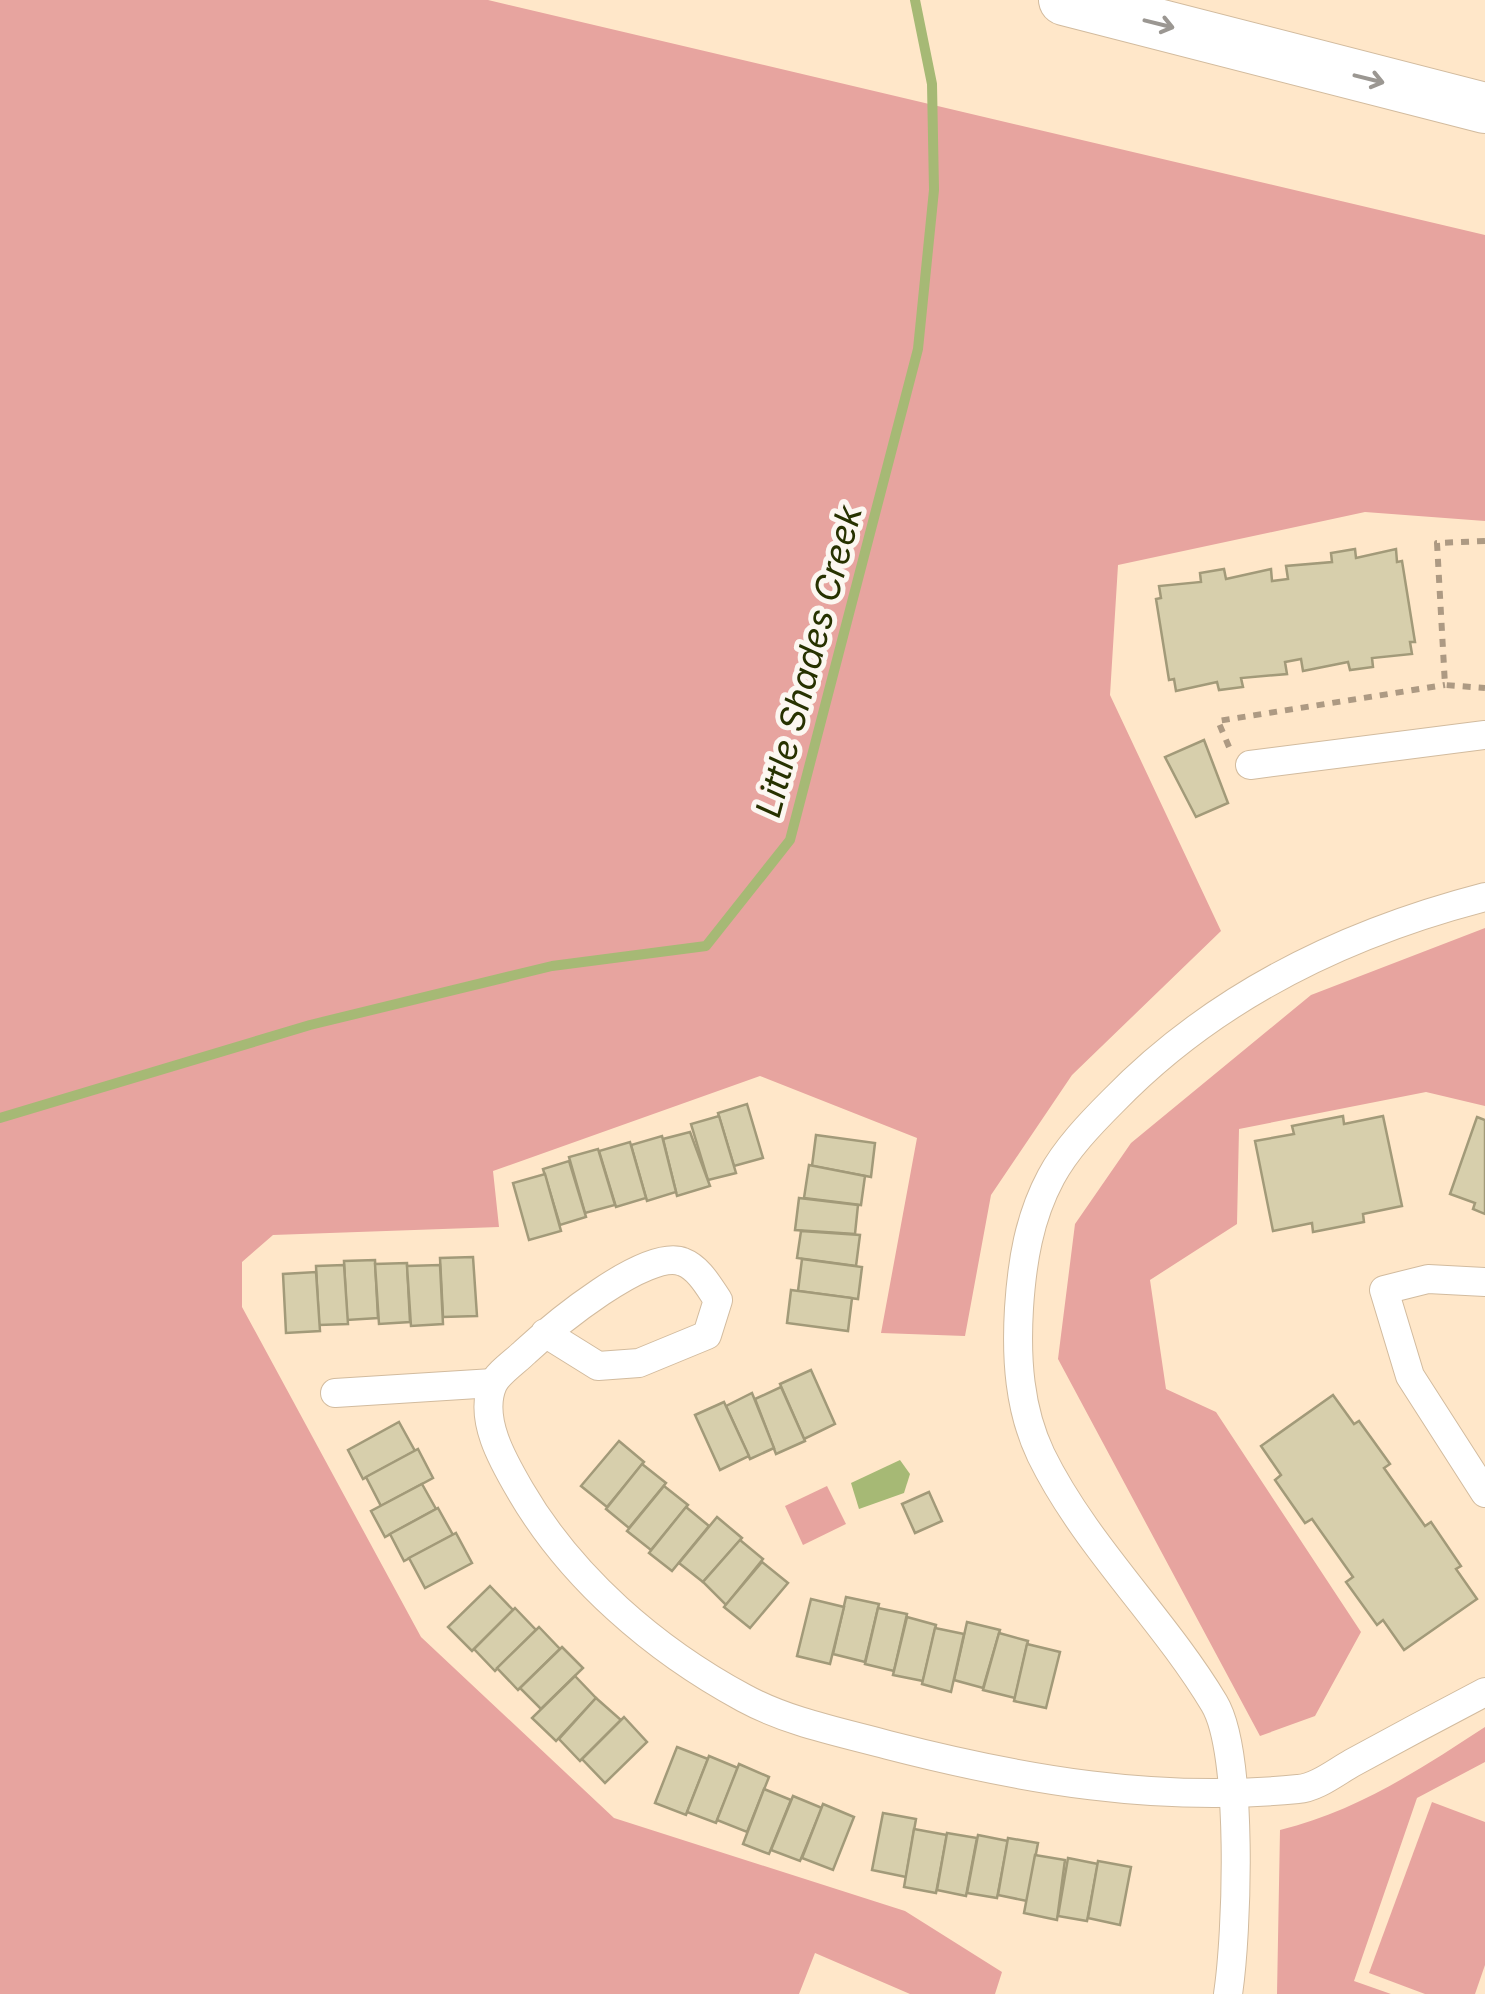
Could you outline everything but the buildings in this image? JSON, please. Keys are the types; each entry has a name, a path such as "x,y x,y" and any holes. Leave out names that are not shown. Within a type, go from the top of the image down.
{"highway":[{"path":"1064,0 1485,108"}],"street":[{"path":"1250,765 1485,736"},
{"path":"1228,1994 1236,1928 1235,1792 1217,1706 1069,1500 1035,1438 1024,1406 1016,1344 1030,1224 1051,1175 1083,1132 1138,1075 1204,1023 1280,975 1349,942 1414,916 1485,898"},
{"path":"335,1393 493,1383 545,1333 563,1316 662,1258 684,1262 704,1278 718,1300 707,1335 639,1363 598,1366 545,1333"},
{"path":"1485,1282 1428,1278 1384,1290 1410,1376 1485,1493"},
{"path":"493,1383 489,1422 508,1470 535,1517 624,1616 747,1700 833,1731 1086,1788 1161,1795 1304,1789 1485,1692"}],"path":[{"path":"1445,685 1437,543 1485,540"},
{"path":"1250,765 1227,746 1218,721 1445,685 1485,688"}],"shaded area":[{"path":"0,0 488,0 1485,235 1485,521 1365,512 1118,565 1110,695 1221,931 1072,1075 991,1195 965,1336 881,1333 917,1138 760,1076 493,1171 499,1227 273,1235 242,1262 242,1307 421,1637 614,1818 905,1911 1002,1972 995,1994 910,1994 815,1953 799,1994 0,1994"},
{"path":"1485,928 1485,1106 1426,1092 1239,1129 1237,1224 1150,1280 1166,1389 1216,1412 1361,1632 1315,1716 1260,1736 1058,1359 1075,1224 1131,1143 1311,995"},
{"path":"900,1460 910,1474 904,1493 859,1509 851,1483"},
{"path":"827,1486 846,1524 803,1545 785,1506"},
{"path":"1485,1727 1485,1762 1417,1798 1354,1981 1391,1994 1277,1994 1280,1830 1361,1800"},
{"path":"1432,1802 1485,1822 1485,1965 1475,1994 1425,1994 1369,1973"}],"waterway":[{"name":"Little Shades Creek","path":"0,1118 310,1025 552,966 706,946 790,840 918,349 934,190 932,84 915,0"}]}
